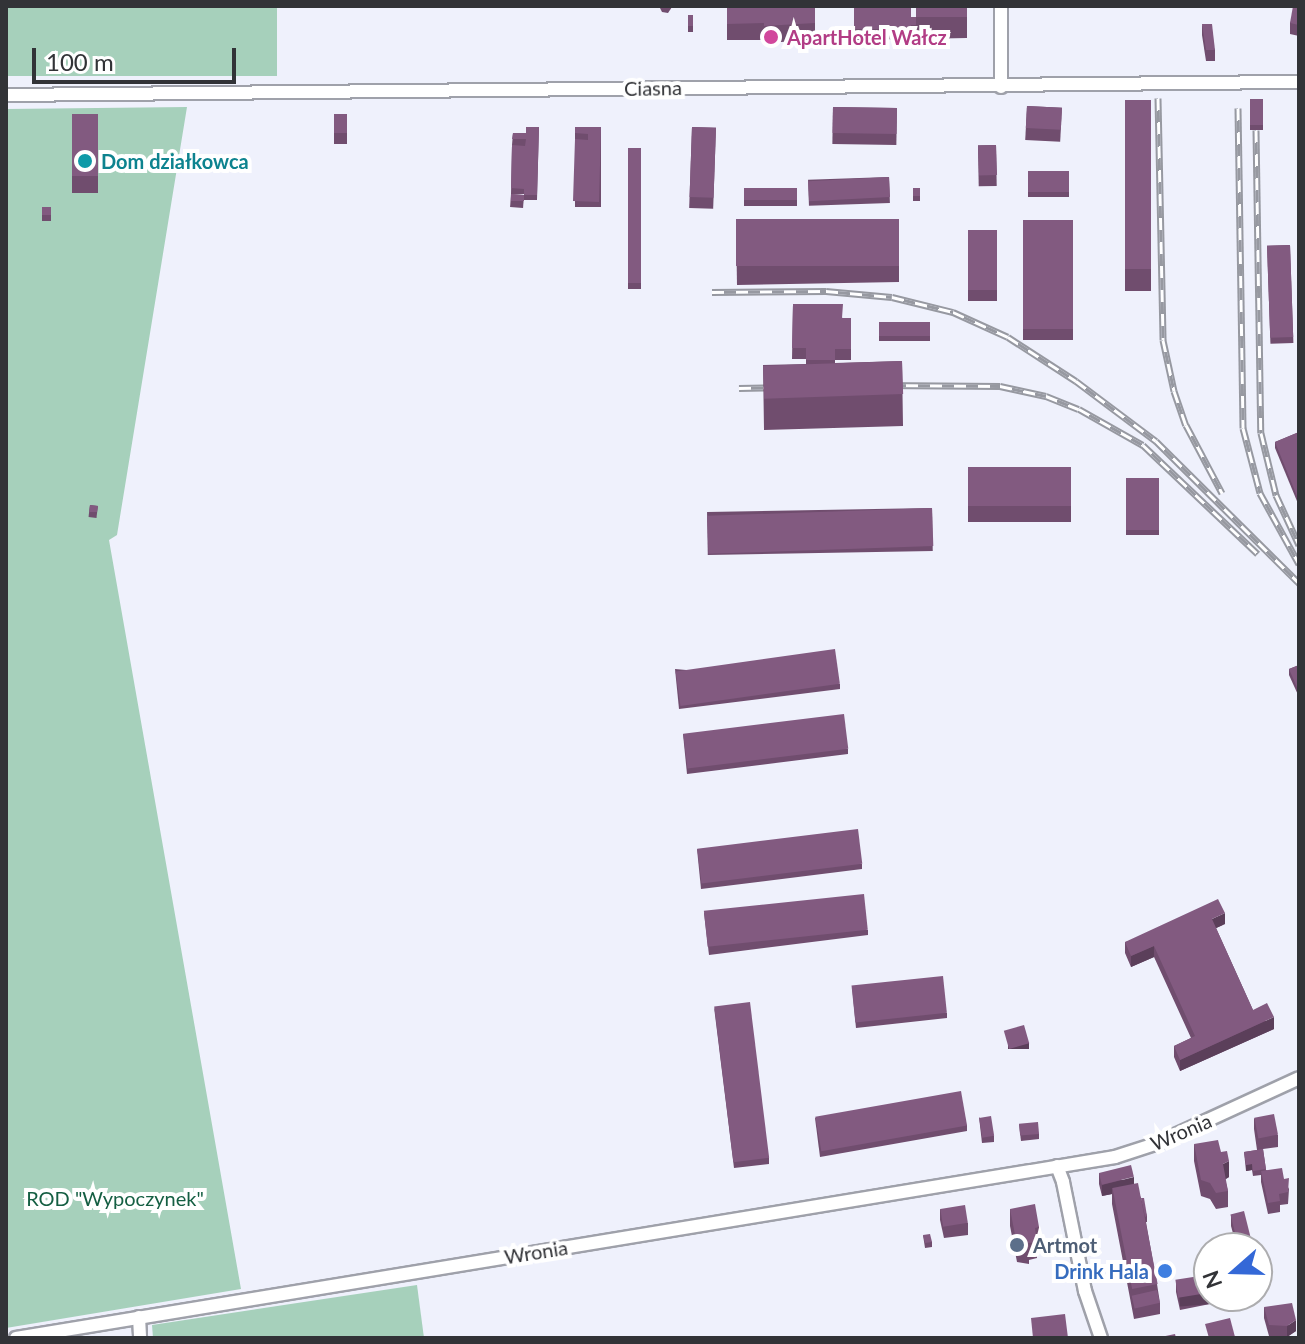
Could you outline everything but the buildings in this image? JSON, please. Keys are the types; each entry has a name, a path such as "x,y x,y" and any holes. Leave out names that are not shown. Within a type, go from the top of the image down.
{"street":[{"path":"1001,6 1001,87"},
{"name":"Ciasna","path":"6,95 1299,82"},
{"name":"Wronia","path":"16,1338 1115,1157 1158,1143 1299,1078"},
{"path":"1057,1166 1085,1291 1101,1338"},
{"path":"139,1317 140,1338"}],"green space":[{"path":"6,6 277,6 277,76 6,76"},
{"name":"ROD \"Wypoczynek\"","path":"187,107 117,535 109,540 241,1289 6,1328 6,109"},
{"path":"417,1285 424,1338 153,1338 152,1325"}],"railway":[{"path":"1158,98 1163,340 1174,391 1186,425 1222,493"},
{"path":"1238,108 1243,428 1260,493 1299,564"},
{"path":"1256,130 1261,433 1276,495 1299,545"},
{"path":"712,292 826,291 892,297 953,312 1008,337 1076,381 1156,441 1299,583"},
{"path":"882,385 1000,386 1046,396 1079,409 1143,445 1258,554"},
{"path":"739,388 786,387"}],"place":[{"name":"ApartHotel Wałcz","path":"771,37"},
{"name":"Dom działkowca","path":"85,161"},
{"name":"Artmot","path":"1017,1245"},
{"name":"Drink Hala","path":"1165,1271"}]}
